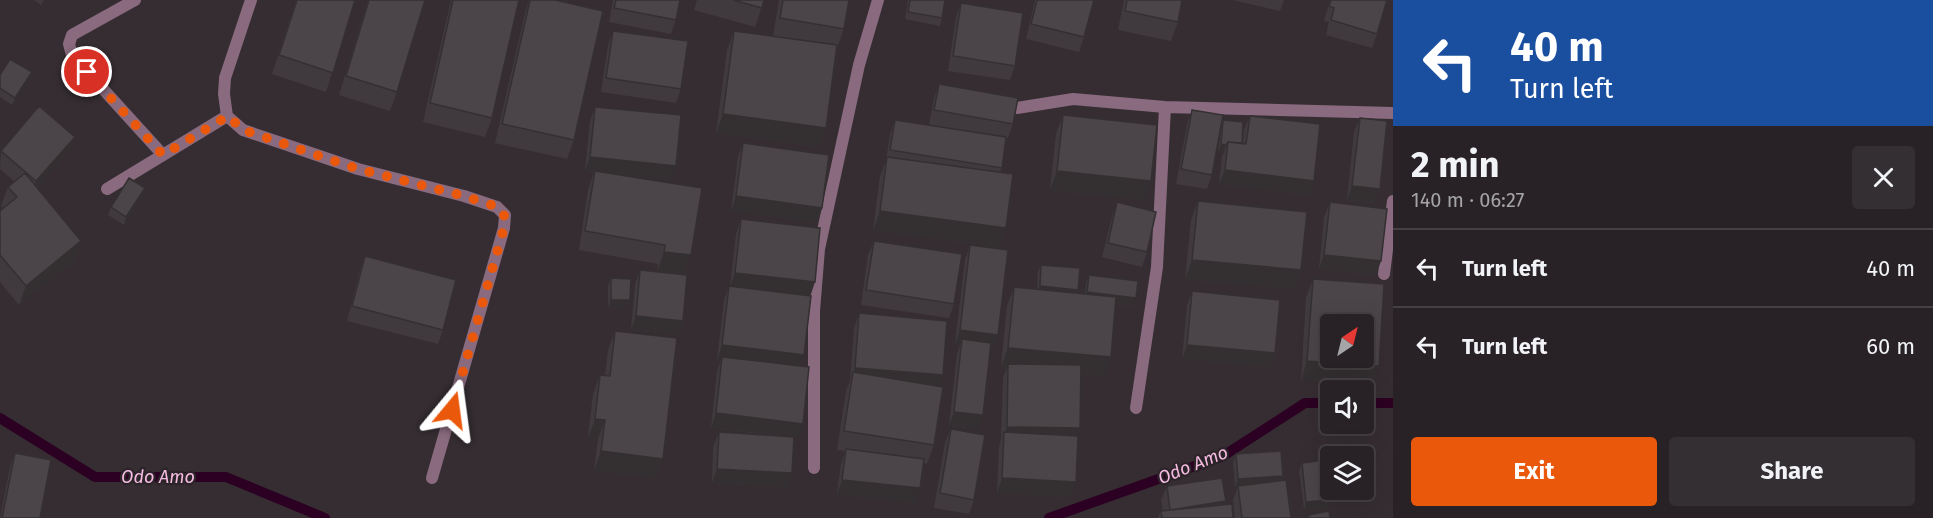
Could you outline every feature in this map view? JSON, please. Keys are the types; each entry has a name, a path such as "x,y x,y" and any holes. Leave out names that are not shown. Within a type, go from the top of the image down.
{"street":[{"path":"135,0 72,35 69,44 72,55 163,155"},
{"path":"251,0 225,78 228,116 243,130 358,169 498,207 504,215 500,240 432,478"},
{"path":"814,468 814,311 819,249 859,65 878,0"},
{"path":"1017,108 1073,99 1166,107 1393,112"},
{"path":"1136,408 1157,267 1166,107"},
{"path":"107,189 228,116"},
{"path":"1384,274 1393,201"}],"building":[{"path":"297,0 355,0 333,73 279,55"},
{"path":"369,0 425,0 397,92 346,76"},
{"path":"453,0 519,0 492,118 430,103"},
{"path":"530,0 555,0 603,11 574,140 502,124"},
{"path":"616,0 680,0 676,20 614,8"},
{"path":"733,0 764,0 762,8"},
{"path":"783,0 849,0 844,29 780,18"},
{"path":"910,0 945,0 942,18 908,12"},
{"path":"1037,0 1094,0 1084,37 1031,24"},
{"path":"1127,0 1182,0 1178,22 1125,11"},
{"path":"1331,0 1387,0 1377,34 1331,20 1334,8 1329,6"},
{"path":"961,3 1023,13 1015,66 953,56"},
{"path":"613,31 688,41 681,89 606,78"},
{"path":"734,31 837,45 826,128 723,114"},
{"path":"10,59 32,72 15,98 0,88 0,75"},
{"path":"939,84 1018,98 1013,124 934,110"},
{"path":"39,106 75,137 36,181 1,151"},
{"path":"595,107 681,115 676,166 590,157"},
{"path":"1192,110 1223,115 1212,175 1181,169"},
{"path":"1063,115 1157,125 1151,181 1057,171"},
{"path":"1250,116 1320,124 1314,181 1225,170 1228,142 1246,144"},
{"path":"1360,118 1387,121 1380,189 1352,186"},
{"path":"895,120 1006,137 1002,168 890,150"},
{"path":"1223,120 1243,122 1242,143 1221,144"},
{"path":"743,143 829,155 822,208 736,196"},
{"path":"887,157 1013,174 1006,228 880,211"},
{"path":"595,171 702,188 691,255 664,252 665,245 585,231"},
{"path":"25,173 81,241 26,286 0,255 0,211 17,197 8,187"},
{"path":"129,178 145,188 126,217 111,207"},
{"path":"1198,201 1307,212 1301,270 1192,260"},
{"path":"1117,202 1156,212 1147,252 1108,243"},
{"path":"1330,202 1387,209 1381,261 1324,255"},
{"path":"741,219 820,228 815,282 735,273"},
{"path":"874,241 962,254 954,304 866,290"},
{"path":"970,245 1008,250 998,335 960,330"},
{"path":"365,256 456,280 443,330 352,306"},
{"path":"1041,265 1080,268 1078,290 1040,286"},
{"path":"640,270 687,275 683,321 636,316"},
{"path":"1089,275 1138,281 1136,298 1087,292"},
{"path":"611,278 631,279 630,300 611,300"},
{"path":"1313,279 1384,284 1379,366 1374,366 1374,314 1320,314 1320,362 1307,361"},
{"path":"729,286 811,296 804,355 722,345"},
{"path":"1014,287 1116,297 1111,357 1008,348"},
{"path":"1192,291 1280,300 1275,353 1187,345"},
{"path":"859,313 947,321 943,375 855,368"},
{"path":"615,331 677,338 663,459 601,451 605,420 595,419 600,375 610,376"},
{"path":"962,339 991,343 983,415 954,412"},
{"path":"722,357 809,367 803,424 716,413"},
{"path":"1008,364 1081,365 1080,428 1007,427"},
{"path":"853,372 943,387 934,445 844,431"},
{"path":"951,429 985,435 974,500 940,493"},
{"path":"719,432 794,437 792,473 717,469"},
{"path":"1004,432 1078,436 1076,482 1002,478"},
{"path":"846,449 924,459 920,488 842,480"},
{"path":"1281,451 1283,476 1238,479 1236,454"},
{"path":"15,453 51,460 40,518 2,518"},
{"path":"1320,461 1320,500 1331,500 1306,502 1302,463"},
{"path":"1222,478 1226,501 1170,510 1167,486"},
{"path":"1286,480 1291,518 1242,518 1238,486"},
{"path":"1232,504 1233,518 1162,518 1161,511"},
{"path":"1329,511 1330,518 1309,518 1308,515"}],"waterway":[{"name":"Odo Amo","path":"1049,518 1223,456 1305,403 1320,403"},
{"name":"Odo Amo","path":"1374,403 1393,403"},
{"name":"Odo Amo","path":"0,418 95,477 226,477 325,518"}],"route":[{"path":"87,72 163,155 228,116 243,130 358,169 498,207 504,215 504,228 452,410"}]}
